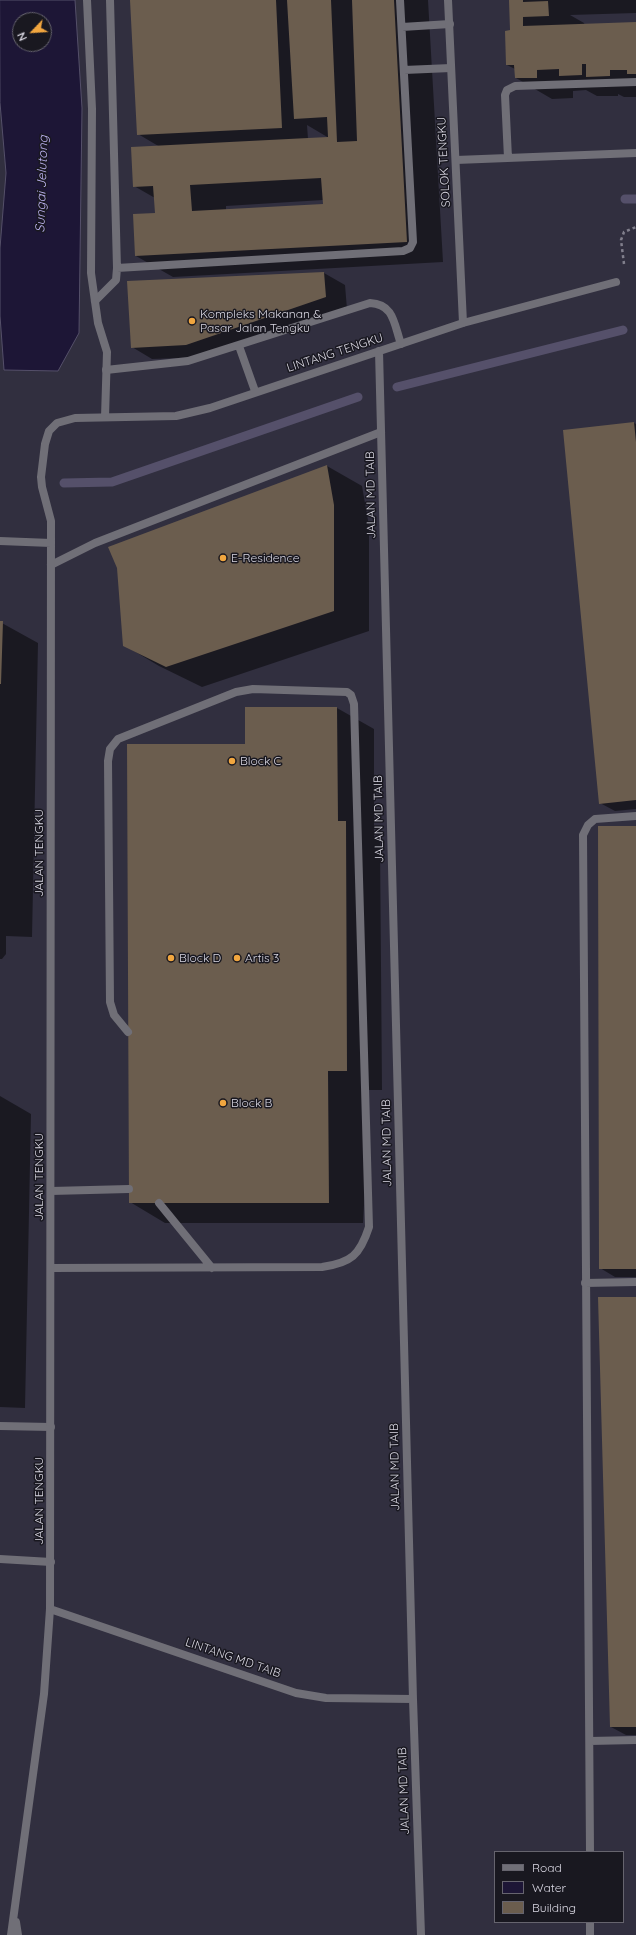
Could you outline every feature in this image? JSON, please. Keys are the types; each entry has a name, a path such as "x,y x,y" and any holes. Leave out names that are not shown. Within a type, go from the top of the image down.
{"street":[{"path":"86,0 92,109 92,273 98,323 107,352 106,417"},
{"path":"95,301 116,280 117,268 110,0"},
{"path":"117,268 403,251 410,248 413,242 400,0"},
{"name":"SOLOK TENGKU","path":"448,0 463,322"},
{"path":"402,27 450,24"},
{"path":"404,70 451,68"},
{"path":"508,158 505,95 507,90 514,86 636,82"},
{"path":"456,160 636,153"},
{"name":"LINTANG TENGKU","path":"57,423 75,418 176,416 210,408 255,391 401,344 463,322 616,282"},
{"path":"106,370 188,361 370,303 381,303 389,309 401,344"},
{"path":"239,346 255,391"},
{"name":"JALAN MD TAIB","path":"379,351 413,1699 421,1935"},
{"name":"JALAN TENGKU","path":"11,1935 44,1694 50,1609 51,521 42,487 41,477 49,431 57,423"},
{"path":"51,564 95,543 381,432"},
{"path":"0,541 51,543"},
{"path":"51,1268 322,1267 336,1265 352,1258 364,1245 369,1227 354,704 351,694 347,692 253,689 236,692 118,738 110,749 108,761 110,1002 114,1015 128,1032"},
{"path":"590,1851 583,835 588,825 595,819 636,816"},
{"path":"51,1191 129,1189"},
{"path":"159,1203 212,1268"},
{"path":"585,1283 636,1282"},
{"path":"0,1426 51,1427"},
{"path":"0,1559 51,1562"},
{"name":"LINTANG MD TAIB","path":"50,1609 311,1696 413,1699"},
{"path":"590,1741 636,1740"},
{"path":"14,1909 18,1935"},
{"path":"590,1923 590,1935"}],"path":[{"path":"616,282 623,278 625,271 621,240 624,232 636,227"}],"water":[{"name":"Sungai Jelutong","path":"0,0 75,0 82,108 79,333 58,371 4,370 0,316 0,248 6,173 0,103"}],"building":[{"path":"130,0 276,0 282,128 137,135"},
{"path":"287,0 331,0 337,142 357,141 352,0 394,0 407,242 135,256 133,214 155,213 153,186 133,187 131,147 328,137 327,117 294,119","holes":["321,178 323,204 192,211 190,185"]},
{"path":"509,0 523,0 523,2 548,1 549,16 523,17 523,26 636,22 636,74 627,74 627,70 610,70 610,76 586,77 586,64 582,64 582,75 559,76 559,69 537,70 537,78 515,78 514,65 506,65 505,31 510,30"},
{"name":"Kompleks Makanan & Pasar Jalan Tengku","path":"324,272 326,297 186,345 131,348 127,281"},
{"path":"634,422 636,442 636,800 599,804 563,430"},
{"name":"E-Residence","path":"327,465 334,505 334,611 166,667 123,646 117,568 108,547"},
{"path":"0,621 3,621 1,684 0,684"},
{"name":"Artis 3","path":"245,707 337,707 338,821 346,821 347,1071 328,1071 329,1203 129,1203 127,744 245,744"},
{"path":"598,826 636,826 636,1269 599,1269"},
{"path":"598,1297 636,1297 636,1727 610,1727"}],"waterway":[{"path":"625,199 636,199"},
{"path":"397,387 623,330"},
{"path":"64,483 112,482 358,397"}],"place":[{"name":"Kompleks Makanan & Pasar Jalan Tengku","path":"192,321"},
{"name":"E-Residence","path":"223,558"},
{"name":"Block C","path":"232,761"},
{"name":"Block D","path":"171,958"},
{"name":"Artis 3","path":"237,958"},
{"name":"Block B","path":"223,1103"}]}
